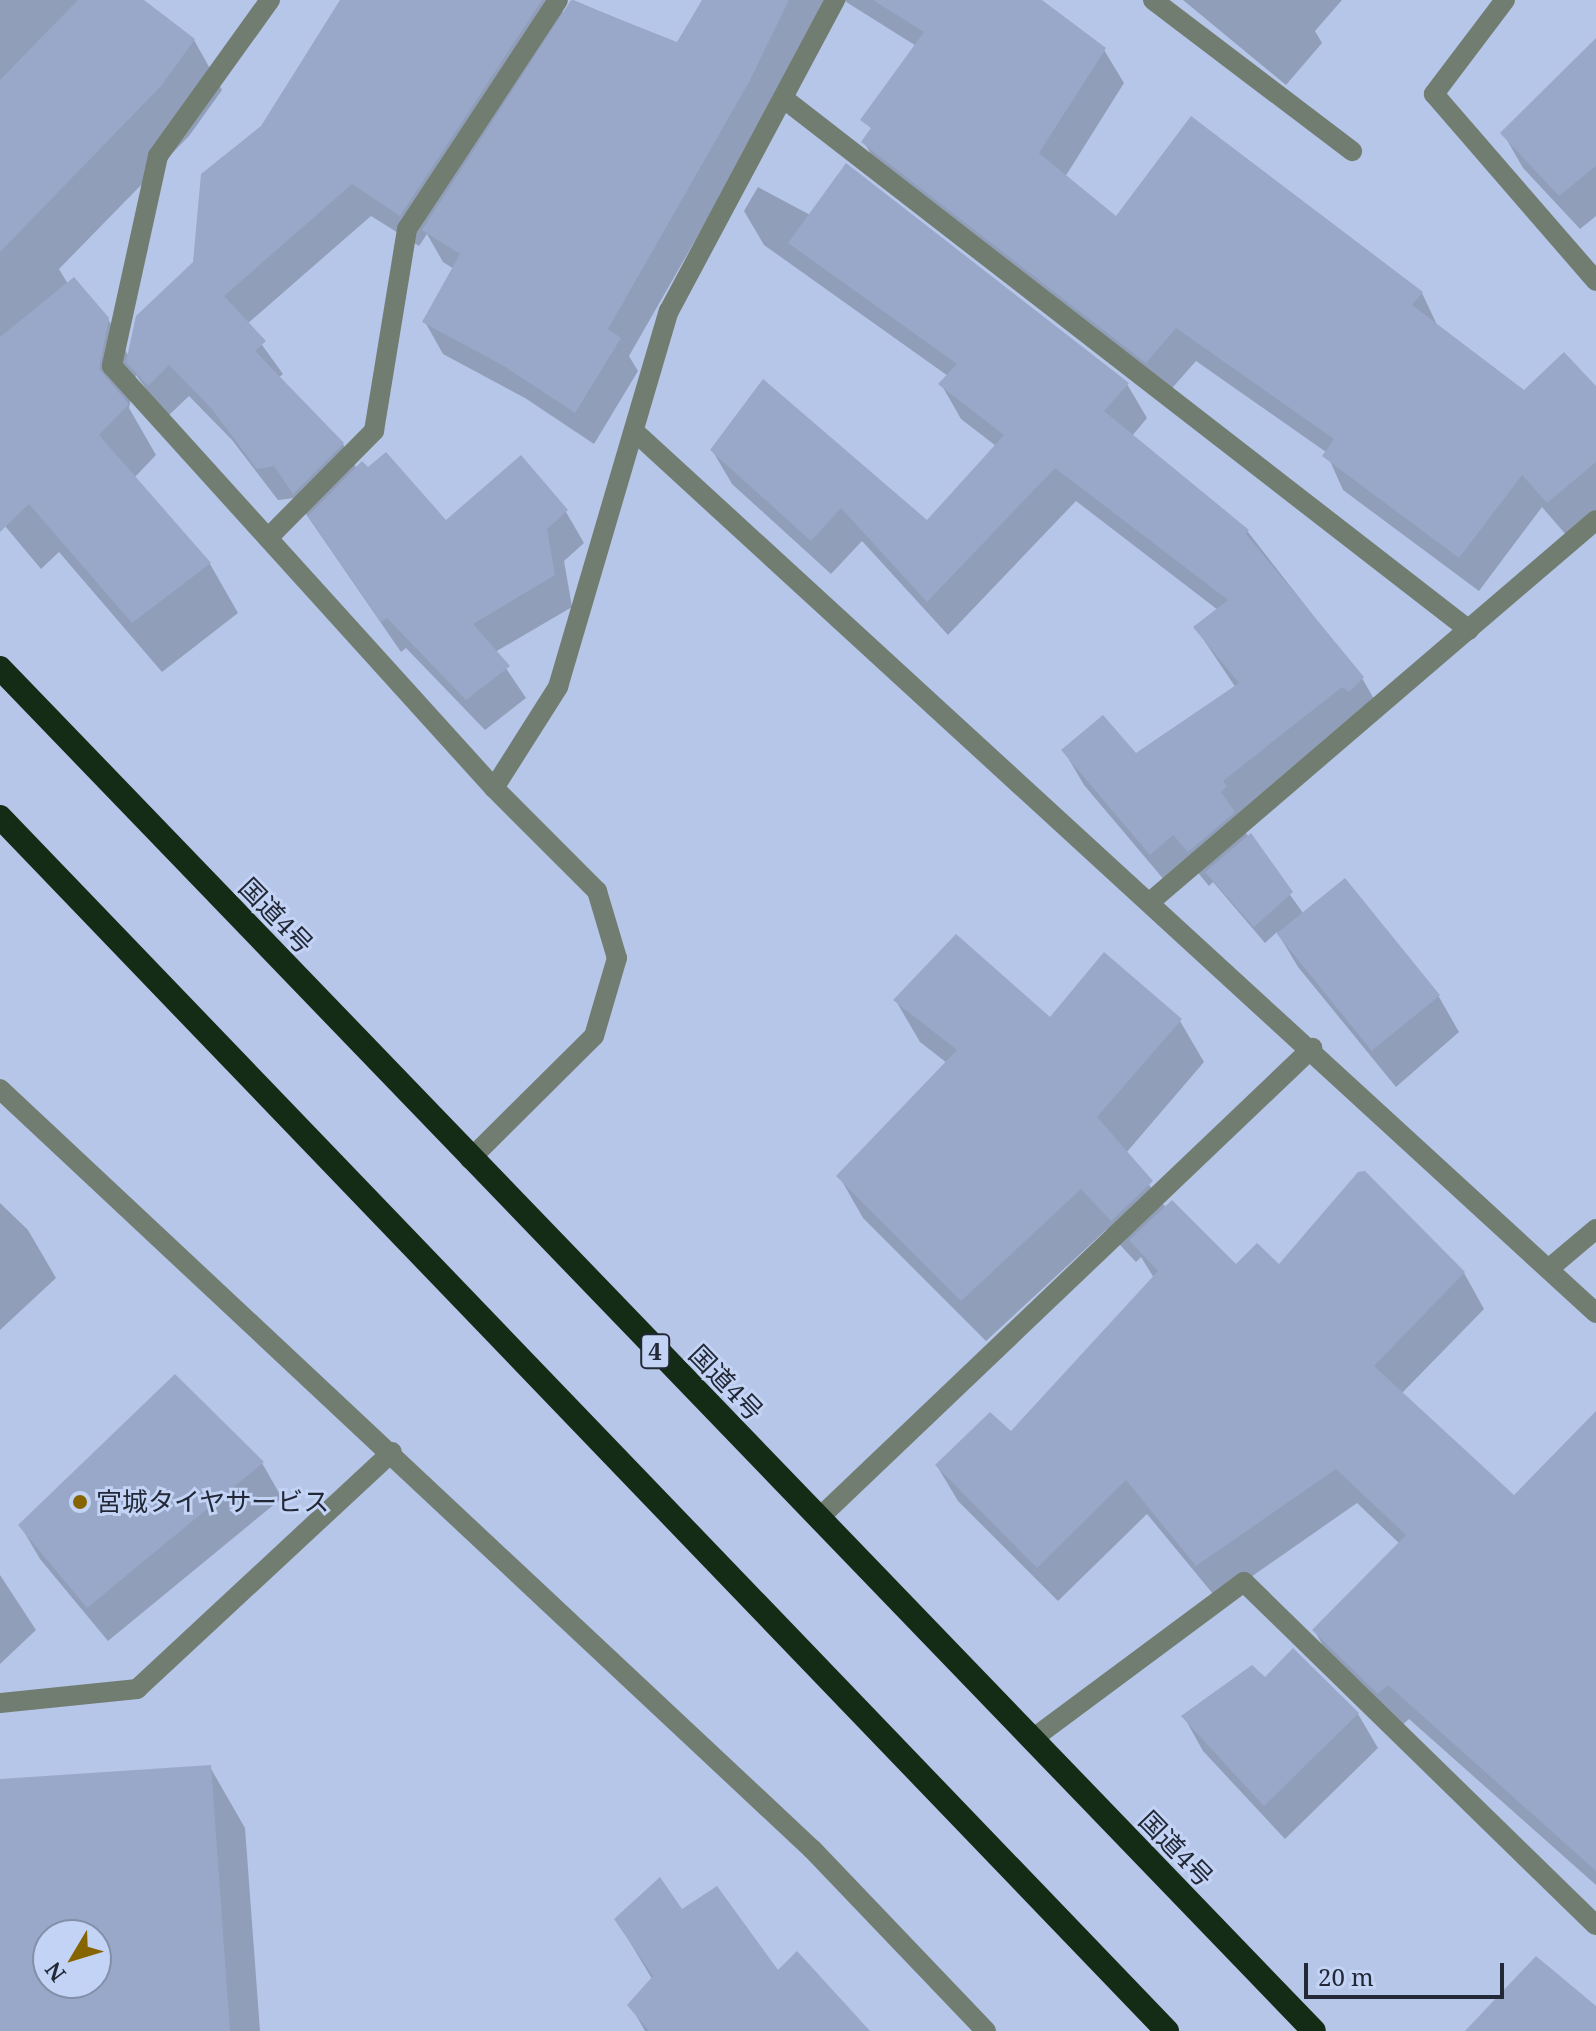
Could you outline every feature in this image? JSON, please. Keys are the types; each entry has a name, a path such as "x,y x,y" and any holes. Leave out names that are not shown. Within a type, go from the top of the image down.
{"highway":[{"name":"国道4号","path":"0,668 470,1159 1314,2031"},
{"path":"0,817 1167,2031"}],"street":[{"path":"270,0 158,156 112,366 494,788 597,891 617,958 594,1036 470,1159"},
{"path":"268,538 374,431 407,229 558,0"},
{"path":"494,788 558,687 669,311 835,0"},
{"path":"1153,0 1352,151"},
{"path":"1505,0 1434,94 1596,281"},
{"path":"783,98 1469,630"},
{"path":"634,431 1551,1267 1596,1313"},
{"path":"1150,902 1596,520"},
{"path":"818,1519 1312,1048"},
{"path":"0,1089 34,1126 392,1452 812,1849 986,2031"},
{"path":"1551,1267 1596,1229"},
{"path":"0,1703 137,1689 392,1452"},
{"path":"1031,1740 1244,1582 1596,1925"}],"building":[{"path":"78,0 144,0 195,39 161,86 0,252 0,80"},
{"path":"340,0 542,0 400,216 352,184 224,296 266,341 255,351 344,443 293,494 274,466 257,469 211,408 169,365 148,386 126,362 136,316 193,262 201,174 261,126"},
{"path":"571,0 677,42 702,0 789,0 749,82 608,329 621,338 575,413 504,366 422,322 460,254 422,230"},
{"path":"873,0 1042,0 1106,48 1039,153 1116,216 1191,116 1423,292 1412,305 1524,390 1564,352 1596,386 1596,462 1547,503 1522,475 1459,558 1322,456 1334,439 1176,328 1146,363 861,142 871,128 860,120 924,32"},
{"path":"1596,38 1596,166 1559,196 1500,133"},
{"path":"846,163 1129,383 1104,411 1249,530 1246,534 1364,677 1349,692 1342,687 1223,781 1227,786 1221,792 1235,812 1188,852 1173,835 1150,855 1061,750 1103,715 1136,753 1239,683 1193,627 1228,600 1055,468 927,602 841,508 811,541 710,450 763,379 927,520 1004,435 938,384 957,364 788,243"},
{"path":"74,277 109,318 99,369 129,404 99,435 211,563 132,623 29,504 0,532 0,337"},
{"path":"386,452 446,520 521,455 568,510 547,529 555,575 473,624 510,666 466,700 387,618 381,622 308,516 362,461 368,467"},
{"path":"1251,833 1293,892 1254,927 1205,872"},
{"path":"1345,878 1440,995 1372,1051 1277,933"},
{"path":"956,934 1050,1017 1104,952 1182,1019 1097,1117 1153,1181 1111,1221 1081,1189 961,1301 836,1176 957,1050 893,1000"},
{"path":"1365,1171 1465,1272 1374,1366 1514,1495 1596,1411 1596,1871 1388,1685 1378,1694 1312,1630 1406,1535 1336,1469 1196,1566 1126,1480 1037,1568 935,1465 990,1412 1011,1431 1158,1271 1129,1240 1172,1200 1236,1264 1257,1243 1279,1264 1358,1172"},
{"path":"175,1374 264,1462 87,1608 18,1525"},
{"path":"1293,1648 1359,1713 1264,1806 1181,1716 1252,1665 1265,1677"},
{"path":"211,1765 230,2031 0,2031 0,1779"},
{"path":"660,1877 682,1909 717,1886 778,1970 797,1951 870,2031 649,2031 627,2005 653,1976 614,1919"},
{"path":"1536,1956 1596,2006 1596,2031 1465,2031"}],"place":[{"name":"宮城タイヤサービス","path":"80,1502"}]}
